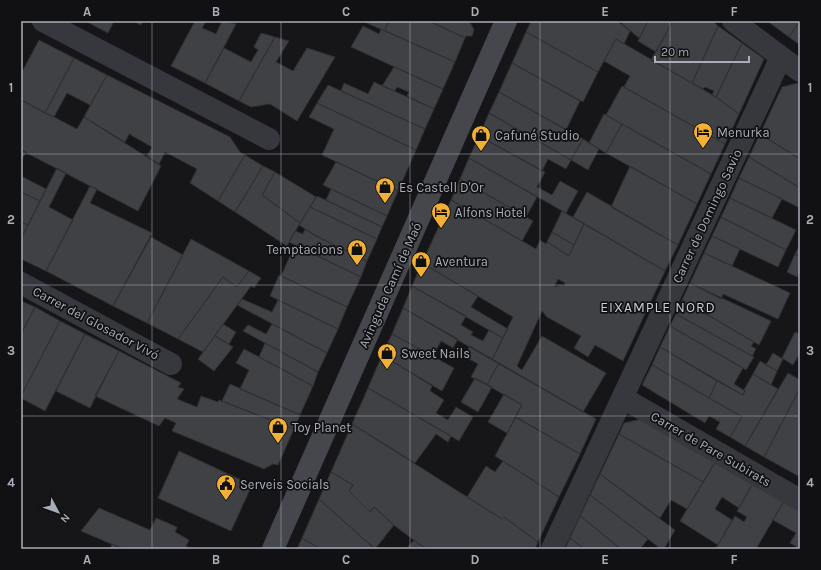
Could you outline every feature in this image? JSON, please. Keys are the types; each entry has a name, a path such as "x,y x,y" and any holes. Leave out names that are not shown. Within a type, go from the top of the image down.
{"street":[{"path":"44,21 269,139"},
{"name":"Avinguda Camí de Maó","path":"273,549 506,21"},
{"path":"733,21 800,71"},
{"name":"Carrer de Domingo Savio","path":"552,549 781,57"},
{"name":"Carrer del Glosador Vivó","path":"21,283 171,364"},
{"name":"Carrer de Pare Subirats","path":"623,398 800,500"}],"building":[{"path":"85,21 114,21 108,33"},
{"path":"133,21 143,21 141,25"},
{"path":"195,21 206,21 202,28 216,34 222,21 236,24 205,83 171,66"},
{"path":"362,21 388,21 385,31"},
{"path":"388,21 429,21 465,38 455,62 385,31"},
{"path":"429,21 467,21 471,24 474,30 472,36 466,36 465,38"},
{"path":"531,21 617,21 630,31 624,44 616,39 598,72 526,32"},
{"path":"623,21 648,21 639,38 622,24"},
{"path":"648,21 673,21 656,52 638,41"},
{"path":"673,21 713,21 718,26 692,83 651,60"},
{"path":"767,21 800,21 789,37"},
{"path":"800,21 800,45 789,37"},
{"path":"363,26 379,34 381,29 455,62 443,89 351,47"},
{"path":"718,26 742,43 716,97 712,95 714,91 705,87 703,89 692,83"},
{"path":"526,32 598,72 583,102 512,63"},
{"path":"261,33 275,37 239,101 205,83 224,48 251,62 258,50 254,47"},
{"path":"275,37 289,41 276,62 293,71 307,48 335,57 297,121 270,104 251,107 239,101"},
{"path":"616,39 716,97 739,114 725,144 624,87 630,76 604,61"},
{"path":"39,40 74,58 45,113 21,100 21,74"},
{"path":"742,43 764,59 739,114 716,97"},
{"path":"74,58 107,75 90,105 67,93 54,117 45,113"},
{"path":"512,63 580,101 566,130 499,92"},
{"path":"394,67 443,89 434,109 407,96 409,92 397,87 395,91 382,86"},
{"path":"107,75 230,137 240,152 245,155 218,201 190,183 197,169 165,152 159,164 147,156 152,147 129,134 125,142 84,117"},
{"path":"374,82 434,109 425,129 341,91 344,83 368,94"},
{"path":"798,83 800,84 800,159 760,134 782,87"},
{"path":"328,85 425,129 416,150 317,103"},
{"path":"622,86 725,144 711,174 606,115"},
{"path":"499,92 583,139 571,160 489,113"},
{"path":"21,100 77,129 84,117 161,166 138,211 21,150"},
{"path":"317,103 416,150 398,191 322,155 334,129 309,117"},
{"path":"489,113 571,160 566,169 548,159 542,171 479,136"},
{"path":"604,114 622,124 606,153 589,143"},
{"path":"622,124 711,174 697,204 606,153"},
{"path":"760,134 800,159 800,188 749,157"},
{"path":"479,136 545,172 537,187 552,195 560,181 578,191 566,213 469,158"},
{"path":"583,139 599,149 588,170 571,160"},
{"path":"21,150 26,152 21,161"},
{"path":"245,155 263,166 235,212 218,201"},
{"path":"749,157 800,188 800,208 739,178"},
{"path":"469,158 537,197 526,217 460,179"},
{"path":"336,162 398,191 387,216 323,185"},
{"path":"263,166 275,172 262,195 300,223 287,246 235,212"},
{"path":"630,166 697,204 678,245 611,207"},
{"path":"57,168 66,173 49,207 73,220 46,271 21,259 21,239"},
{"path":"275,172 316,197 300,223 262,195"},
{"path":"21,176 46,189 40,201 21,192"},
{"path":"739,178 782,199 772,218 730,198"},
{"path":"460,179 533,221 522,241 451,200"},
{"path":"90,186 97,189 90,203 152,233 113,306 46,271"},
{"path":"331,189 387,216 382,227 326,200"},
{"path":"21,192 40,201 28,225 21,222"},
{"path":"587,192 678,245 665,271 573,217"},
{"path":"317,196 382,227 377,239 310,207"},
{"path":"730,198 796,230 786,250 721,217"},
{"path":"451,200 536,249 540,240 546,244 547,242 569,256 584,224 665,271 623,361 595,345 588,357 574,348 581,336 547,317 542,311 517,366 522,370 542,336 606,373 583,412 492,360 513,317 422,263","holes":["558,279 565,283 564,286 561,285 554,287"]},
{"path":"310,207 377,239 367,261 314,235 299,225"},
{"path":"562,211 584,224 574,245 552,232"},
{"path":"721,217 786,250 778,267 712,236"},
{"path":"21,222 28,225 21,239"},
{"path":"305,229 367,261 361,277 289,242 295,231 303,234"},
{"path":"552,232 574,245 569,256 547,242"},
{"path":"712,236 740,249 732,266 704,253"},
{"path":"151,237 183,255 147,323 113,306"},
{"path":"191,239 249,271 237,287 223,277 178,339 147,323"},
{"path":"295,245 361,277 347,307 281,276"},
{"path":"800,245 800,256 795,254"},
{"path":"704,253 790,293 778,319 723,294 721,299 690,283"},
{"path":"795,254 800,256 800,272 797,277 787,272"},
{"path":"422,263 478,296 471,307 508,329 503,338 412,286"},
{"path":"249,271 261,278 254,288 251,286 203,352 178,339 223,277 237,287"},
{"path":"279,275 347,307 338,329 270,296"},
{"path":"690,283 771,321 759,345 682,300"},
{"path":"412,286 466,316 461,325 473,332 471,335 483,341 489,330 503,338 492,360 403,308"},
{"path":"242,299 272,312 278,300 338,329 327,353 237,305"},
{"path":"682,300 754,342 751,346 756,349 752,356 676,314"},
{"path":"21,301 35,307 21,334"},
{"path":"35,307 60,321 21,396 21,334"},
{"path":"403,308 458,339 453,348 441,341 433,356 392,334"},
{"path":"676,314 754,357 746,370 670,326"},
{"path":"60,321 85,334 45,411 21,398 21,396"},
{"path":"223,324 236,332 229,344 215,336"},
{"path":"272,324 327,353 318,372 243,331 248,325 266,334"},
{"path":"670,326 743,368 734,384 745,391 743,395 660,347"},
{"path":"795,332 800,334 800,353 793,365 782,358"},
{"path":"85,334 119,351 90,408 56,391"},
{"path":"392,334 454,368 442,391 382,355"},
{"path":"215,336 233,347 214,371 198,359"},
{"path":"265,343 318,372 313,386 259,357"},
{"path":"470,346 499,363 487,385 471,377 478,364 464,356"},
{"path":"660,347 717,381 709,398 652,365"},
{"path":"244,349 313,386 300,415 240,389 249,370 236,363"},
{"path":"119,351 181,383 178,387 184,389 177,399 197,407 201,396 218,402 219,400 294,429 278,465 273,464 264,469 172,431 176,423 165,418 159,426 95,396"},
{"path":"773,353 783,359 777,371 766,365"},
{"path":"382,355 432,386 430,391 444,400 436,413 448,420 456,407 473,417 459,441 368,388"},
{"path":"760,361 777,371 771,385 753,374"},
{"path":"499,363 596,419 580,454 515,417 522,405 487,385"},
{"path":"652,365 742,417 730,437 716,429 720,422 709,416 705,423 642,385"},
{"path":"788,373 800,380 800,388 764,457 745,446"},
{"path":"753,374 778,389 745,446 730,437 742,417 709,398 717,381 743,395 744,390"},
{"path":"475,378 492,387 478,412 461,402"},
{"path":"230,384 300,415 294,429 222,401"},
{"path":"368,388 451,436 448,442 436,434 415,463 352,424"},
{"path":"798,392 800,393 800,477 764,457"},
{"path":"504,394 522,405 507,433 488,422"},
{"path":"516,417 580,454 559,497 495,456"},
{"path":"642,419 716,461 703,482 619,434 624,423"},
{"path":"352,424 502,519 504,517 538,542 535,549 426,549 395,526 374,507 370,512 349,491 353,485 331,472"},
{"path":"619,434 703,482 687,509 671,500 660,518 600,474"},
{"path":"179,451 252,485 231,531 158,498"},
{"path":"503,461 559,497 538,542 504,517 502,519 467,497 486,466 495,472"},
{"path":"716,461 753,483 739,508 722,497 715,509 732,520 718,545 680,521"},
{"path":"331,472 353,485 349,491 370,512 374,507 394,525 375,549 319,499"},
{"path":"600,474 675,530 664,549 661,549 590,495"},
{"path":"753,483 784,501 756,549 717,549 716,548 735,516 744,522 747,517 737,511"},
{"path":"590,495 648,539 640,549 621,549 580,516"},
{"path":"319,499 375,549 320,549 302,538"},
{"path":"784,501 800,510 800,549 790,543 796,533 773,520"},
{"path":"99,508 150,530 156,518 177,527 175,532 189,540 186,546 192,549 123,549 81,531"},
{"path":"580,516 621,549 584,549 570,538"},
{"path":"302,538 320,549 297,549"},
{"path":"570,538 584,549 565,549"},
{"path":"414,540 423,547 426,549 406,549"},
{"path":"112,544 119,547 123,549 110,549"}],"place":[{"name":"Menurka","path":"703,149"},
{"name":"Cafuné Studio","path":"481,152"},
{"name":"Es Castell D'Or","path":"385,204"},
{"name":"Alfons Hotel","path":"441,229"},
{"name":"Temptacions","path":"357,266"},
{"name":"Aventura","path":"421,278"},
{"name":"Sweet Nails","path":"387,370"},
{"name":"Toy Planet","path":"278,444"},
{"name":"Serveis Socials","path":"226,501"}],"district":[{"name":"EIXAMPLE NORD","path":"658,307"}]}
